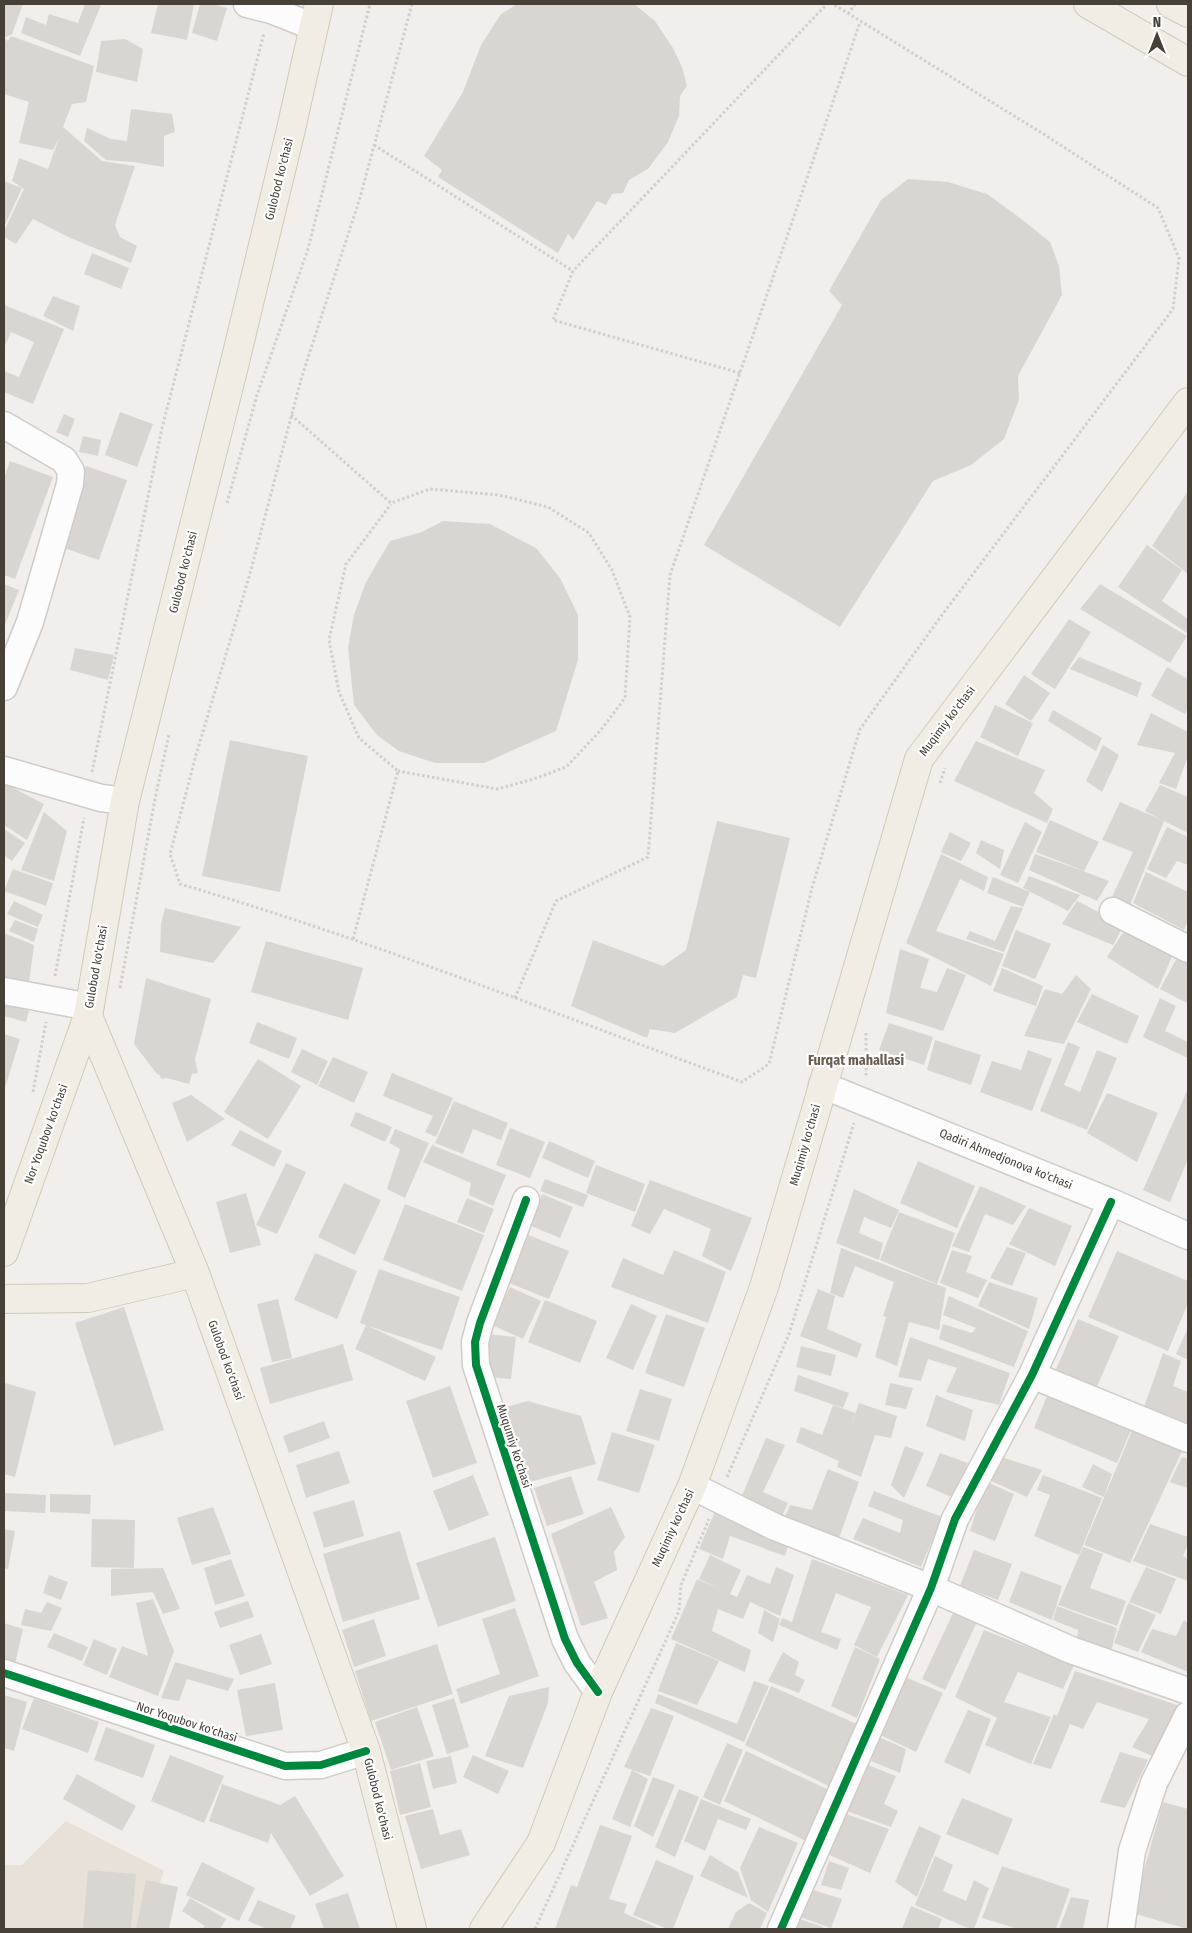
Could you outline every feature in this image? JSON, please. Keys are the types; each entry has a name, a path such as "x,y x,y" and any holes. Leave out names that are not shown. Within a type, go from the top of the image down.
{"main road":[{"path":"1088,4 1188,62"},
{"path":"1171,4 1188,13"},
{"name":"Gulobod ko'chasi","path":"317,15 236,360 125,801 89,1012 195,1273 366,1751 412,1929"},
{"name":"Muqimiy ko'chasi","path":"484,1929 541,1843 598,1692 692,1486 764,1287 919,759 1188,402"},
{"name":"Nor Yoqubov ko'chasi","path":"4,1252 89,1012"},
{"path":"4,1299 88,1298 195,1273"}],"street":[{"path":"259,7 317,15"},
{"path":"4,424 64,460 71,471 70,484 30,622 4,687"},
{"path":"4,770 101,798 125,801"},
{"path":"1114,911 1188,949"},
{"path":"4,991 50,1000 89,1012"},
{"name":"Qadiri Ahmedjonova ko'chasi","path":"822,1085 1111,1202 1188,1236"},
{"name":"Muqumiy ko'chasi","path":"526,1200 480,1322 475,1342 476,1365 565,1639 577,1663 598,1692"},
{"path":"781,1929 931,1588 955,1519 1032,1375 1111,1202"},
{"path":"1032,1375 1188,1439"},
{"path":"692,1486 776,1527 931,1588 1071,1650 1188,1691"},
{"name":"Nor Yoqubov ko'chasi","path":"4,1673 285,1766 321,1765 366,1751"},
{"path":"1121,1929 1132,1851 1154,1783 1188,1715"}],"path":[{"path":"226,508 258,395 308,249 370,4"},
{"path":"412,4 360,198 302,376 249,577 196,754 170,854 180,884 236,900 353,939 742,1082 769,1064 812,888 860,729 945,611 1172,309 1179,258 1158,208 1045,135 832,4"},
{"path":"740,373 553,320 573,271 827,4"},
{"path":"848,14 855,4"},
{"path":"30,1101 88,794 162,428 259,7"},
{"path":"515,998 556,901 648,857 670,575 860,22"},
{"path":"374,145 573,271"},
{"path":"291,415 391,504"},
{"path":"430,489 499,495 548,507 589,533 612,570 630,617 624,698 601,730 566,767 534,779 496,788 398,771 359,738 339,692 329,640 346,564 391,504 430,489"},
{"path":"120,988 156,794 171,727"},
{"path":"939,785 945,766"},
{"path":"353,939 398,771"},
{"path":"535,1929 678,1611 680,1585 789,1334 866,1084 866,1028"}],"shaded area":[{"path":"66,1821 164,1871 144,1929 4,1929 4,1865 22,1865"}],"building":[{"path":"4,4 23,4 12,34 6,37 4,36"},
{"path":"85,4 101,5 80,56 21,33 26,17 46,25 49,14 78,23"},
{"path":"158,4 194,4 187,40 151,33"},
{"path":"200,4 213,4 227,8 217,41 192,33"},
{"path":"517,4 634,4 655,21 673,48 682,67 687,86 680,96 679,116 668,142 648,169 629,180 623,193 612,194 606,205 597,201 573,240 568,234 558,253 438,177 442,170 424,156 463,92 481,45 501,14"},
{"path":"11,36 94,66 86,102 72,104 63,127 102,161 135,166 115,225 120,237 137,246 131,263 68,237 33,219 16,244 4,237 4,231 24,189 12,181 19,158 48,169 59,138 53,150 19,143 29,102 4,94 4,38 8,41"},
{"path":"125,39 143,49 137,82 96,72 101,41"},
{"path":"131,109 172,114 175,132 164,136 164,167 106,160 84,141 87,128 111,139 127,141"},
{"path":"908,179 948,182 987,194 1020,218 1050,242 1059,266 1062,295 1018,376 1019,400 1004,439 971,465 933,481 840,627 704,545 842,305 829,291 881,200"},
{"path":"4,181 22,188 4,227"},
{"path":"92,253 129,268 121,289 84,274"},
{"path":"53,296 80,306 73,331 43,316"},
{"path":"4,305 64,329 33,404 4,392 4,371 19,377 34,342 11,332 4,348"},
{"path":"120,412 153,424 137,467 105,455"},
{"path":"64,414 75,419 68,437 56,432"},
{"path":"83,436 101,440 98,456 79,452"},
{"path":"10,461 53,477 15,579 4,575 4,478"},
{"path":"86,466 127,480 99,560 58,546"},
{"path":"1188,491 1188,574 1152,546"},
{"path":"443,521 490,524 536,548 560,578 578,615 578,660 556,731 484,763 435,763 399,751 377,735 354,705 348,648 354,615 366,582 390,541 422,532"},
{"path":"1147,545 1182,570 1162,601 1188,619 1187,633 1118,587"},
{"path":"4,584 19,590 4,627"},
{"path":"1100,584 1187,636 1170,663 1080,609"},
{"path":"1069,619 1091,632 1055,689 1031,674"},
{"path":"75,648 114,655 108,680 70,670"},
{"path":"1079,657 1142,683 1137,697 1070,669"},
{"path":"1167,667 1188,679 1188,708 1185,714 1151,696"},
{"path":"1024,675 1050,693 1031,721 1005,704"},
{"path":"995,705 1033,723 1018,756 980,737"},
{"path":"1053,710 1102,738 1096,751 1048,721"},
{"path":"1151,713 1188,732 1188,756 1176,789 1159,783 1175,753 1137,745"},
{"path":"230,740 308,756 280,892 202,876"},
{"path":"976,741 1045,770 1034,793 1053,809 1047,823 954,781"},
{"path":"1103,745 1119,755 1102,792 1086,781"},
{"path":"4,783 44,804 27,840 4,825"},
{"path":"1160,785 1188,797 1188,833 1164,821 1130,905 1112,897 1133,852 1102,840 1120,802 1160,819 1145,811"},
{"path":"44,812 67,831 54,881 21,870"},
{"path":"1050,820 1099,842 1084,871 1036,852"},
{"path":"717,821 790,838 756,978 743,975 737,997 675,1033 650,1029 647,1038 571,1006 593,940 663,966 686,950"},
{"path":"1025,822 1042,832 1018,883 1000,875"},
{"path":"1167,827 1188,837 1188,865 1177,861 1166,878 1147,869"},
{"path":"4,829 25,843 12,861 4,855"},
{"path":"950,832 971,843 961,861 941,852"},
{"path":"981,840 1004,850 1000,869 976,853"},
{"path":"941,854 988,877 984,891 960,879 936,931 1004,954 991,986 906,943"},
{"path":"1035,854 1109,881 1097,901 1029,870"},
{"path":"13,869 53,883 46,906 4,891"},
{"path":"1146,872 1188,892 1188,920 1184,930 1133,903"},
{"path":"1029,876 1080,895 1068,911 1023,888"},
{"path":"993,877 1030,892 1023,907 987,893"},
{"path":"14,901 43,915 38,927 7,914"},
{"path":"1077,901 1124,925 1113,945 1062,924"},
{"path":"1011,906 1023,908 1004,952 966,939 970,931 995,941"},
{"path":"165,908 241,927 213,963 160,952 161,924"},
{"path":"15,920 38,929 34,942 9,931"},
{"path":"1126,928 1174,952 1158,989 1107,957"},
{"path":"1016,930 1051,944 1035,979 1002,966"},
{"path":"4,933 34,945 28,990 4,984"},
{"path":"266,941 363,968 348,1020 251,992"},
{"path":"900,949 929,959 920,988 937,992 947,968 966,975 943,1031 886,1013"},
{"path":"1179,954 1188,959 1187,1003 1160,989"},
{"path":"1002,968 1043,986 1036,1006 993,991"},
{"path":"1076,975 1091,989 1064,1044 1024,1036 1045,989 1062,994"},
{"path":"146,978 211,999 195,1059 198,1073 192,1074 189,1084 167,1078 161,1079 160,1075 157,1074 134,1044"},
{"path":"1092,994 1139,1016 1127,1044 1077,1022"},
{"path":"1160,998 1176,1006 1165,1031 1188,1042 1188,1058 1143,1037"},
{"path":"4,1004 29,1011 26,1022 4,1016"},
{"path":"257,1022 297,1038 289,1059 249,1043"},
{"path":"889,1023 933,1037 924,1065 879,1050"},
{"path":"4,1034 20,1039 4,1091"},
{"path":"935,1040 981,1055 971,1085 927,1070"},
{"path":"1068,1042 1080,1047 1064,1085 1080,1092 1097,1050 1117,1058 1087,1130 1040,1111"},
{"path":"302,1049 328,1061 317,1085 291,1072"},
{"path":"1028,1050 1052,1059 1032,1111 980,1092 992,1061 1021,1070"},
{"path":"333,1057 368,1072 354,1103 318,1086"},
{"path":"258,1059 301,1086 268,1139 224,1112"},
{"path":"392,1073 453,1098 436,1137 425,1132 433,1116 383,1096"},
{"path":"1188,1089 1188,1159 1170,1202 1143,1190"},
{"path":"1107,1093 1158,1113 1137,1162 1087,1133"},
{"path":"191,1095 225,1119 187,1142 172,1103"},
{"path":"454,1101 508,1123 501,1140 473,1129 463,1154 435,1143"},
{"path":"356,1112 392,1127 385,1142 350,1126"},
{"path":"510,1128 545,1142 530,1178 496,1165"},
{"path":"395,1129 429,1143 405,1198 387,1189 400,1149 389,1143"},
{"path":"240,1130 282,1151 274,1167 231,1145"},
{"path":"549,1141 595,1161 588,1178 542,1158"},
{"path":"432,1145 506,1175 493,1206 469,1195 471,1183 423,1162"},
{"path":"918,1161 975,1186 957,1228 900,1203"},
{"path":"286,1163 306,1172 277,1234 256,1225"},
{"path":"596,1165 645,1184 635,1212 586,1193"},
{"path":"545,1179 588,1195 583,1207 540,1191"},
{"path":"650,1180 752,1218 731,1271 702,1256 711,1229 664,1209 650,1234 631,1226"},
{"path":"344,1183 381,1200 355,1255 318,1237"},
{"path":"980,1186 1026,1206 1013,1225 985,1214 969,1252 952,1246"},
{"path":"854,1189 899,1210 891,1228 864,1217 859,1233 883,1243 879,1260 836,1243"},
{"path":"246,1193 261,1245 230,1253 216,1202"},
{"path":"542,1194 573,1207 560,1238 529,1225"},
{"path":"467,1198 494,1209 484,1233 457,1222"},
{"path":"405,1204 484,1235 462,1291 383,1260"},
{"path":"1029,1208 1072,1226 1055,1266 1009,1244"},
{"path":"899,1212 955,1233 937,1284 880,1260"},
{"path":"523,1233 569,1251 549,1299 504,1281"},
{"path":"1007,1247 1026,1253 1012,1286 990,1278"},
{"path":"841,1248 946,1288 939,1330 909,1322 897,1366 875,1357 886,1317 894,1319 883,1316 894,1282 855,1266 843,1298 830,1293"},
{"path":"674,1250 726,1272 708,1323 611,1287 623,1258 663,1275"},
{"path":"952,1250 972,1256 966,1272 987,1280 978,1298 940,1283"},
{"path":"1117,1251 1188,1281 1188,1303 1168,1351 1088,1317"},
{"path":"315,1253 357,1271 337,1319 294,1300"},
{"path":"379,1269 460,1297 442,1350 368,1326 436,1357 425,1381 355,1349 366,1325 360,1323"},
{"path":"989,1282 1038,1298 1029,1329 978,1306"},
{"path":"510,1287 541,1301 523,1339 492,1325"},
{"path":"818,1289 835,1296 827,1329 862,1344 857,1358 800,1336"},
{"path":"949,1296 1028,1331 1014,1367 939,1339 943,1324 972,1333 976,1328 943,1315"},
{"path":"278,1299 292,1358 272,1362 257,1304"},
{"path":"545,1300 597,1321 580,1363 528,1342"},
{"path":"631,1304 657,1316 633,1370 606,1358"},
{"path":"124,1307 164,1430 114,1446 75,1323"},
{"path":"666,1314 705,1328 684,1387 645,1373"},
{"path":"1078,1319 1119,1336 1095,1391 1054,1374"},
{"path":"1188,1328 1188,1360 1176,1354"},
{"path":"487,1334 516,1337 511,1379 482,1376"},
{"path":"910,1337 1010,1373 999,1405 946,1392 957,1368 928,1359 921,1381 898,1377"},
{"path":"343,1344 353,1380 270,1404 260,1368"},
{"path":"801,1346 836,1355 831,1376 796,1367"},
{"path":"1163,1353 1181,1361 1173,1386 1188,1392 1188,1426 1143,1410"},
{"path":"798,1375 849,1393 843,1408 794,1391"},
{"path":"5,1383 36,1392 15,1477 4,1474"},
{"path":"890,1383 913,1388 906,1409 885,1405"},
{"path":"450,1386 477,1463 433,1478 406,1401"},
{"path":"640,1389 672,1399 659,1441 626,1431"},
{"path":"936,1395 973,1410 965,1441 926,1426"},
{"path":"1047,1396 1131,1430 1117,1463 1034,1428"},
{"path":"528,1401 581,1416 596,1464 526,1483 506,1407"},
{"path":"859,1403 897,1416 891,1438 875,1435 861,1477 837,1467 839,1461 796,1442 801,1427 822,1435 833,1405 855,1413 849,1431"},
{"path":"324,1421 330,1438 289,1453 283,1436"},
{"path":"1132,1431 1183,1449 1130,1563 1084,1545"},
{"path":"612,1432 655,1445 639,1493 597,1480"},
{"path":"766,1438 785,1445 763,1492 788,1503 782,1516 741,1498"},
{"path":"905,1446 924,1453 904,1498 891,1485"},
{"path":"339,1451 350,1483 306,1498 296,1465"},
{"path":"940,1453 968,1463 954,1498 926,1486"},
{"path":"998,1456 1042,1470 1027,1497 989,1480"},
{"path":"1182,1457 1188,1459 1188,1488 1170,1482"},
{"path":"1093,1464 1112,1474 1104,1497 1082,1487"},
{"path":"828,1469 859,1482 838,1541 784,1519 790,1505 812,1510"},
{"path":"473,1475 489,1515 449,1531 433,1491"},
{"path":"1043,1475 1102,1498 1079,1555 1034,1536 1050,1495 1037,1490"},
{"path":"571,1476 584,1514 547,1526 534,1488"},
{"path":"980,1479 1014,1494 995,1541 970,1531 980,1499"},
{"path":"874,1491 942,1517 921,1567 853,1539 863,1518 900,1533 903,1520 868,1506"},
{"path":"4,1493 46,1495 45,1513 4,1511"},
{"path":"50,1494 91,1495 90,1514 50,1512"},
{"path":"354,1500 364,1536 324,1548 313,1512"},
{"path":"213,1507 231,1554 192,1565 177,1518"},
{"path":"611,1507 625,1537 614,1552 617,1570 594,1582 608,1618 581,1626 551,1534"},
{"path":"716,1509 789,1543 785,1556 730,1536 723,1559 699,1549"},
{"path":"92,1519 135,1520 134,1568 91,1567"},
{"path":"1150,1524 1188,1537 1188,1544 1183,1556 1188,1559 1188,1581 1133,1561"},
{"path":"4,1529 15,1531 8,1569 4,1568"},
{"path":"400,1531 420,1599 343,1622 323,1554"},
{"path":"495,1537 516,1601 438,1627 416,1563"},
{"path":"1083,1547 1103,1554 1090,1588 1126,1601 1117,1626 1058,1605"},
{"path":"974,1550 1012,1564 998,1600 960,1586"},
{"path":"710,1555 741,1570 730,1594 737,1597 747,1575 770,1584 776,1567 794,1575 780,1616 750,1602 743,1619 718,1609 712,1631 751,1650 745,1672 671,1639 697,1579 720,1589 699,1579"},
{"path":"231,1559 245,1596 215,1605 204,1568"},
{"path":"812,1559 908,1595 877,1657 854,1645 871,1607 836,1593 821,1632 841,1639 837,1650 779,1625 782,1618 792,1622"},
{"path":"1146,1567 1176,1579 1161,1614 1129,1602"},
{"path":"163,1568 180,1609 163,1614 153,1592 111,1596 111,1569"},
{"path":"1021,1571 1062,1586 1052,1620 1009,1602"},
{"path":"49,1575 68,1582 61,1600 43,1593"},
{"path":"153,1599 174,1651 158,1696 109,1677 122,1646 148,1656 136,1603"},
{"path":"248,1601 254,1617 220,1628 214,1612"},
{"path":"47,1602 62,1608 51,1631 21,1625 25,1609 41,1613"},
{"path":"1128,1603 1156,1615 1138,1652 1114,1643"},
{"path":"1057,1606 1117,1628 1110,1655 1076,1646 1078,1630 1053,1620"},
{"path":"515,1608 539,1676 461,1704 456,1689 500,1674 482,1619"},
{"path":"764,1610 780,1619 773,1642 758,1633"},
{"path":"954,1611 977,1622 945,1690 922,1679"},
{"path":"374,1619 386,1656 354,1667 342,1630"},
{"path":"1184,1620 1188,1623 1188,1672 1141,1652 1152,1629 1176,1636"},
{"path":"4,1623 23,1629 15,1664 4,1661"},
{"path":"984,1630 1074,1665 1063,1689 1018,1672 1004,1702 1051,1717 1031,1764 985,1745 997,1718 955,1697"},
{"path":"54,1633 88,1647 82,1661 47,1647"},
{"path":"261,1634 272,1664 240,1675 229,1645"},
{"path":"94,1639 117,1649 107,1675 83,1665"},
{"path":"676,1643 719,1661 697,1705 658,1691"},
{"path":"437,1644 453,1694 371,1721 355,1671"},
{"path":"855,1647 880,1659 857,1718 831,1706"},
{"path":"783,1652 799,1662 795,1675 805,1680 799,1693 768,1681"},
{"path":"175,1662 234,1679 228,1691 187,1679 179,1701 161,1698"},
{"path":"1075,1671 1180,1706 1154,1757 1132,1747 1149,1719 1097,1702 1083,1729 1070,1724 1051,1769 1033,1764 1054,1714 1057,1716"},
{"path":"903,1676 943,1693 916,1752 874,1732"},
{"path":"754,1681 769,1686 744,1742 655,1703 658,1694 737,1724"},
{"path":"275,1683 283,1730 246,1736 237,1690"},
{"path":"771,1686 859,1725 835,1789 745,1745"},
{"path":"549,1687 548,1703 523,1768 485,1756 509,1696"},
{"path":"4,1695 27,1702 14,1751 4,1748"},
{"path":"34,1698 99,1722 88,1753 22,1729"},
{"path":"454,1698 469,1747 447,1754 432,1705"},
{"path":"417,1707 434,1756 391,1770 375,1722"},
{"path":"651,1708 674,1716 650,1776 624,1767"},
{"path":"968,1710 991,1719 970,1774 944,1762"},
{"path":"106,1727 155,1745 143,1778 94,1760"},
{"path":"879,1737 906,1749 900,1773 871,1761"},
{"path":"727,1743 743,1750 720,1805 703,1797"},
{"path":"746,1751 829,1790 808,1842 724,1801"},
{"path":"1120,1752 1148,1760 1125,1808 1100,1802"},
{"path":"170,1755 224,1776 204,1823 151,1801"},
{"path":"473,1755 509,1771 498,1794 463,1777"},
{"path":"451,1756 457,1783 433,1789 426,1761"},
{"path":"420,1763 431,1807 400,1815 390,1771"},
{"path":"868,1765 896,1776 884,1804 898,1811 891,1827 847,1811"},
{"path":"632,1770 648,1779 630,1827 612,1819"},
{"path":"77,1774 136,1806 122,1831 63,1799"},
{"path":"653,1777 675,1785 653,1837 634,1826"},
{"path":"222,1784 280,1805 295,1796 344,1876 310,1896 271,1833 268,1843 209,1821"},
{"path":"679,1789 699,1797 675,1857 655,1847"},
{"path":"962,1798 1013,1819 998,1855 946,1834"},
{"path":"701,1799 751,1819 746,1830 718,1819 705,1851 684,1841"},
{"path":"1163,1802 1188,1809 1188,1929 1132,1913"},
{"path":"433,1809 440,1835 461,1829 470,1855 421,1869 405,1816"},
{"path":"846,1814 889,1829 870,1873 827,1854"},
{"path":"600,1825 632,1836 609,1899 627,1904 624,1913 660,1929 555,1929 571,1885 577,1887"},
{"path":"919,1826 941,1836 917,1897 895,1882"},
{"path":"759,1827 798,1843 768,1912 751,1900 740,1868"},
{"path":"710,1855 738,1872 748,1898 700,1876"},
{"path":"935,1856 953,1865 943,1891 966,1901 974,1880 989,1888 974,1929 970,1929 915,1905"},
{"path":"656,1860 694,1876 673,1929 668,1929 633,1915"},
{"path":"829,1861 849,1868 841,1890 821,1885"},
{"path":"202,1862 255,1888 239,1921 186,1895"},
{"path":"1002,1866 1070,1889 1056,1929 1018,1929 982,1918"},
{"path":"88,1870 136,1874 131,1929 83,1929"},
{"path":"146,1880 178,1887 169,1929 136,1929"},
{"path":"810,1889 842,1899 831,1928 800,1917"},
{"path":"348,1893 360,1929 324,1929 315,1904"},
{"path":"1071,1897 1089,1900 1083,1929 1059,1929"},
{"path":"190,1898 226,1919 220,1929 202,1929 205,1926 182,1911"},
{"path":"258,1900 296,1916 290,1929 267,1929 248,1921"},
{"path":"749,1903 767,1913 760,1929 728,1929 736,1912"},
{"path":"911,1906 942,1919 938,1929 902,1929"},
{"path":"800,1919 823,1927 823,1929 797,1929"}],"cycle path":[{"path":"526,1200 480,1323 475,1342 476,1365 565,1639 577,1663 598,1692"},
{"path":"781,1929 931,1588 955,1519 1032,1375 1111,1202"},
{"path":"4,1673 285,1766 321,1765 366,1751"}],"district":[{"name":"Furqat mahallasi","path":"856,1060"}]}
